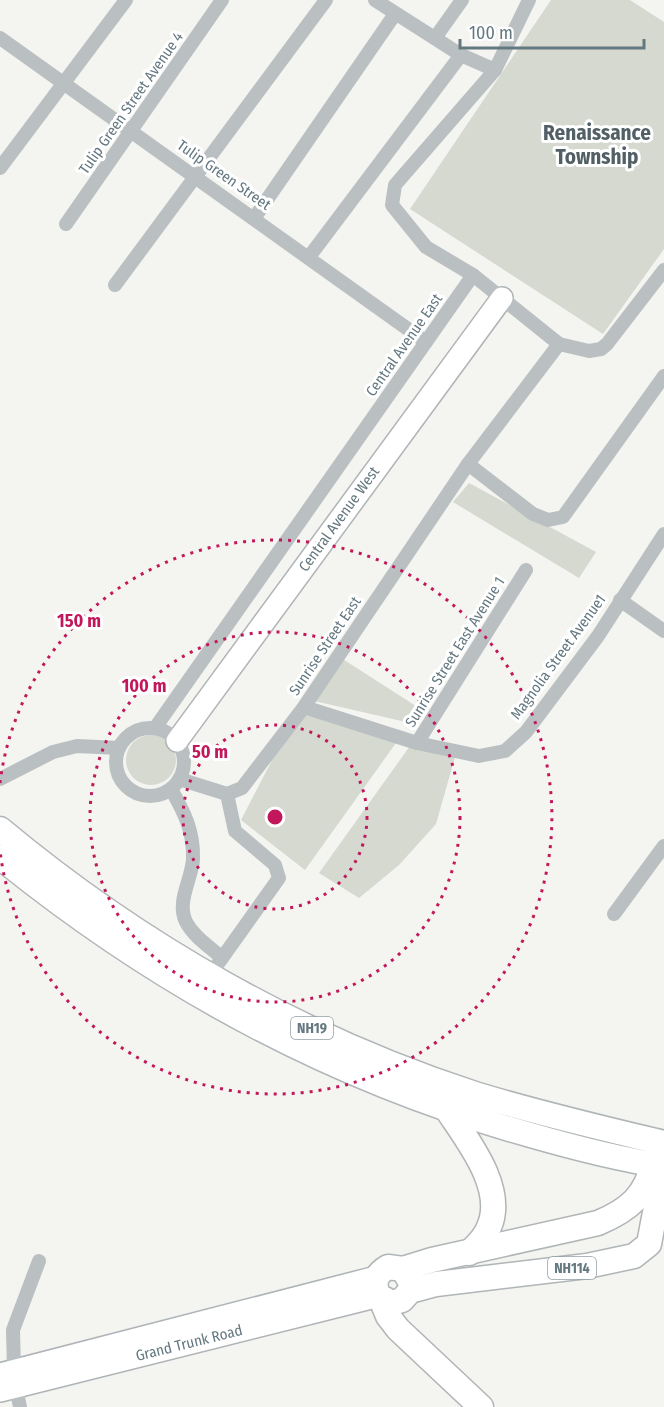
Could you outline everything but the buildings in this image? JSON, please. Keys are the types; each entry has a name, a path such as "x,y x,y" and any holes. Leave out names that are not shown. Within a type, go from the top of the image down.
{"highway":[{"name":"NH19","path":"0,829 127,925 216,967 288,1017 424,1075 661,1158"},
{"name":"NH19","path":"0,857 60,906 174,983 276,1038 377,1084 448,1111 619,1158 661,1158"},
{"path":"448,1111 486,1175 492,1191 493,1211 490,1226 482,1240 469,1253"},
{"path":"619,1158 640,1197"},
{"path":"634,1256 649,1244 661,1158"},
{"name":"NH114","path":"406,1286 388,1267 379,1291 397,1302 406,1286 432,1260 598,1223 615,1216 640,1197 661,1158"},
{"path":"634,1256 664,1257"},
{"name":"NH114","path":"406,1286 587,1266 634,1256"},
{"path":"406,1286 412,1342"},
{"path":"379,1291 392,1323 481,1407"}],"main road":[{"name":"Central Avenue West","path":"177,741 502,298"},
{"name":"Grand Trunk Road","path":"10,1386 379,1291"}],"street":[{"path":"0,168 126,0"},
{"name":"Tulip Green Street Avenue 4","path":"66,224 222,0"},
{"path":"115,285 326,0"},
{"path":"375,0 461,55 495,70"},
{"path":"435,38 462,0"},
{"path":"529,0 495,70 395,185 392,205 426,247 473,275 559,344 589,351 601,349 664,270"},
{"path":"255,217 395,14"},
{"name":"Tulip Green Street","path":"0,38 255,217 426,342"},
{"path":"309,257 461,55"},
{"name":"Central Avenue East","path":"155,728 473,275"},
{"name":"Sunrise Street East","path":"227,794 242,788 304,707 468,464 559,344"},
{"path":"468,464 533,514 548,520 563,517 664,376"},
{"name":"Magnolia Street Avenue1","path":"417,743 479,756 505,751 526,732 598,636 664,534"},
{"name":"Sunrise Street East Avenue 1","path":"304,707 417,743 526,570"},
{"path":"620,600 664,631"},
{"path":"155,728 167,732 177,741 183,753 184,766 175,784 159,795 145,796 133,792 122,783 117,771 116,757 119,748 129,735 141,729 155,728"},
{"path":"0,779 53,752 78,746 119,748"},
{"path":"175,784 227,794 235,831 275,865 279,876 216,967 185,921 182,909 193,859 191,829 175,784"},
{"path":"614,914 664,846"},
{"path":"10,1386 11,1336 14,1322 39,1261"},
{"path":"0,1327 11,1336"}],"shaded area":[{"path":"551,0 630,0 664,22 664,249 603,334 410,209"},
{"path":"469,483 596,552 579,578 453,502"},
{"path":"338,656 419,708 406,722 310,700"},
{"path":"297,712 396,743 305,870 241,820"},
{"path":"420,732 455,757 436,824 399,865 359,898 319,873"},
{"path":"146,735 156,735 169,742 176,755 176,765 169,778 156,785 146,785 137,781 130,774 126,765 126,755 130,746 137,739"}],"district":[{"name":"Renaissance Township","path":"597,145"}]}
